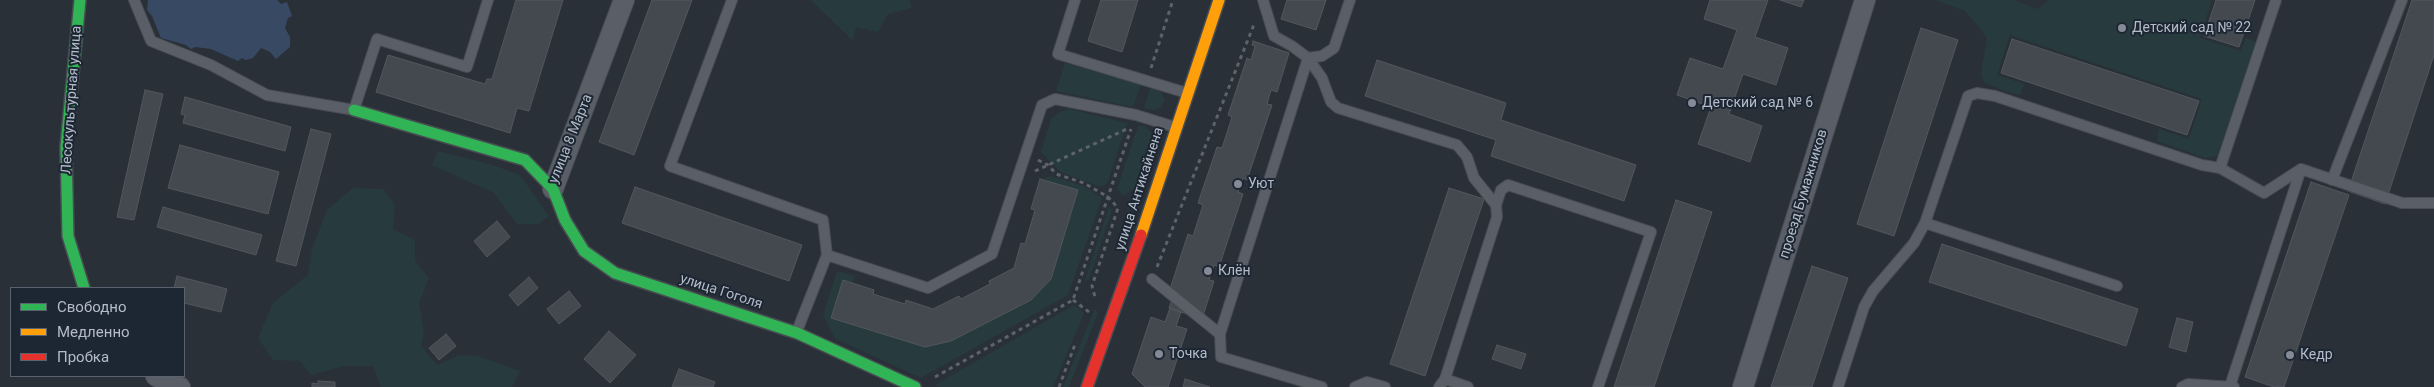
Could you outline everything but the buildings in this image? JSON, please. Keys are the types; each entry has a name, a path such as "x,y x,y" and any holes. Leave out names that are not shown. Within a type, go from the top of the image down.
{"street":[{"name":"Лесокультурная улица","path":"80,0 72,68 66,157 68,236 84,287"},
{"name":"улица 8 Марта","path":"354,110 525,160 552,189 624,0"},
{"name":"улица Антикайнена","path":"1087,387 1132,262 1219,0"},
{"name":"проезд Бумажников","path":"1743,387 1864,0"},
{"name":"улица Гоголя","path":"552,189 565,220 584,251 615,273 796,333 915,387"},
{"path":"158,377 180,387"}],"lane":[{"path":"134,0 152,41 211,65 267,95 354,110 376,39 466,66 488,0"},
{"path":"732,0 670,166 822,220 827,255 796,333"},
{"path":"1075,0 1058,54 1188,93"},
{"path":"1308,58 1322,56 1334,48 1350,0"},
{"path":"2220,168 2276,0"},
{"path":"2332,180 2402,0"},
{"path":"1262,1 1274,36 1308,58 1322,78 1331,102 1338,108 1457,145 1468,157 1474,178 1496,205"},
{"path":"1308,58 1220,334 1221,357 1322,387"},
{"path":"1838,387 1864,307 1872,291 1914,243 1925,223 1968,96 1977,92 1995,96 2202,165 2220,168 2264,193 2300,169"},
{"path":"827,255 928,288 992,254 1042,105 1054,99 1136,115 1176,127"},
{"path":"2300,169 2402,203 2434,203"},
{"path":"2182,387 2188,384 2232,386 2300,169"},
{"path":"1468,387 1442,383 1497,217 1496,205 1501,190 1508,185 1650,232 1598,387"},
{"path":"1925,223 2117,286"},
{"path":"1152,279 1220,334"},
{"path":"1355,387 1367,382 1385,387"}],"path":[{"path":"1147,81 1174,0"},
{"path":"1152,279 1262,1"},
{"path":"934,377 1073,300 1132,126 1048,164 1017,181"},
{"path":"1025,153 1048,164 1056,174 1084,183 1108,197 1118,208 1092,286 1095,297 1085,320"},
{"path":"1073,300 1089,312"},
{"path":"1059,387 1079,337"}],"green space":[{"path":"811,0 909,0 912,8 888,14 878,32 856,27 853,41"},
{"path":"1935,0 2014,0 2038,9 2049,0 2212,0 2200,38 2241,51 2246,38 2256,42 2217,156 2205,158 2157,141 2159,129 2189,139 2202,99 2010,35 1997,75 2024,84 2020,95 2007,92 1984,82 1981,73 1987,38 1978,26 1965,11"},
{"path":"1065,63 1141,85 1133,107 1056,91"},
{"path":"1150,88 1160,91 1165,100 1160,108 1154,110 1144,108"},
{"path":"1070,109 1127,123 1107,184 1101,187 1060,172 1041,152 1051,119 1060,112"},
{"path":"1138,126 1145,126 1154,136 1137,186 1124,196 1117,189"},
{"path":"438,151 493,165 520,175 549,216 539,224 517,224 494,193 432,165"},
{"path":"1051,176 1084,186 1102,198 1068,295 921,378 836,339 823,315 837,271 855,276 852,283 843,280 832,318 925,347 951,341 1031,300 1051,279 1078,191 1040,179"},
{"path":"353,188 383,189 395,205 393,229 415,240 415,261 429,278 419,303 424,333 421,346 437,365 459,355 478,356 520,371 512,387 381,387 373,366 344,366 311,375 300,361 273,360 258,338 273,303 308,275 312,249 327,210"},
{"path":"1109,207 1112,210 1089,279 1085,280"},
{"path":"1074,305 1084,313 1053,387 940,387 935,385"},
{"path":"1095,308 1098,313 1069,387 1063,387"}],"water":[{"path":"148,0 277,0 281,4 287,2 292,16 288,18 285,28 290,37 290,47 276,59 270,52 261,48 253,58 246,60 242,58 238,61 211,49 195,47 191,49 186,45 161,38 152,16 147,10"}],"traffic: fast":[{"path":"80,0 66,147 68,236 84,287"},
{"path":"354,110 525,160 553,189 565,220 584,251 615,273 797,333 915,387"}],"traffic: slow":[{"path":"1141,235 1219,0"}],"traffic: jam":[{"path":"1087,387 1141,235"}],"place":[{"name":"Детский сад № 22","path":"2122,28"},
{"name":"Детский сад № 6","path":"1692,103"},
{"name":"Уют","path":"1238,184"},
{"name":"Клён","path":"1208,271"},
{"name":"Точка","path":"1159,354"},
{"name":"Кедр","path":"2290,355"}]}
